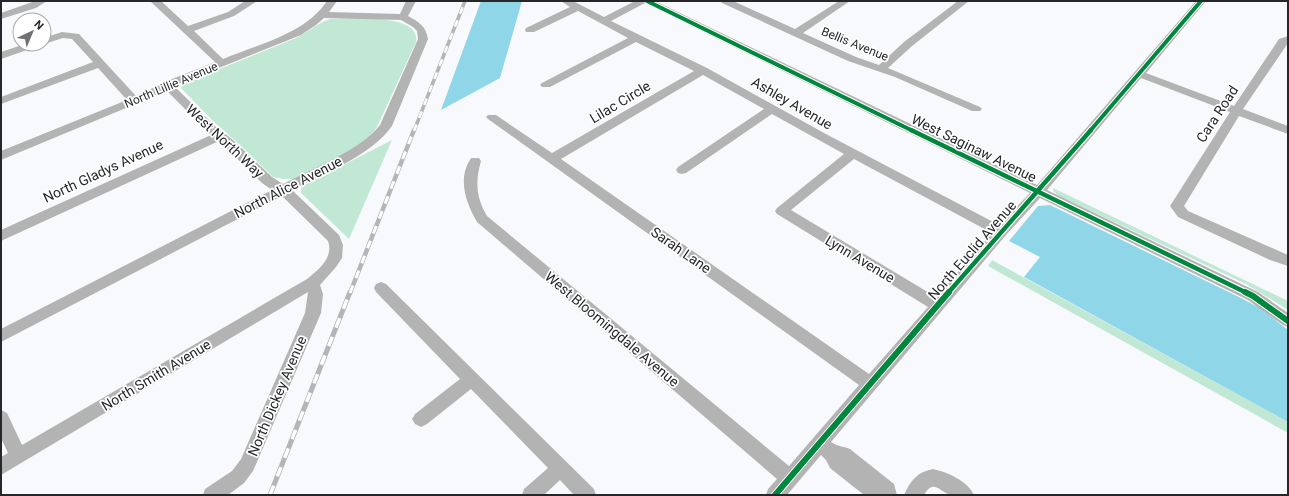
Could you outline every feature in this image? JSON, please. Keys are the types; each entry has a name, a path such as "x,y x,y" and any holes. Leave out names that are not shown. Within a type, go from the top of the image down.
{"street":[{"path":"1,16 33,6 42,1"},
{"path":"155,1 222,63"},
{"path":"188,30 231,14 252,1"},
{"name":"North Lillie Avenue","path":"1,156 134,101 167,85 297,33 311,25 323,15 332,1"},
{"path":"323,15 403,17 410,1"},
{"name":"Ashley Avenue","path":"566,1 635,38 703,70 852,154 1002,232"},
{"path":"603,21 642,1"},
{"name":"West Saginaw Avenue","path":"647,1 1253,296 1288,321"},
{"name":"Bellis Avenue","path":"725,1 852,59 908,79 976,109"},
{"path":"796,33 845,1"},
{"path":"881,69 908,44 964,1"},
{"name":"North Euclid Avenue","path":"775,495 1038,192 1201,1"},
{"path":"530,30 578,7"},
{"name":"North Alice Avenue","path":"1,336 361,150 381,134 386,126 423,39 422,31 417,25 403,17"},
{"path":"52,39 67,34 75,36 134,101"},
{"path":"546,84 635,38"},
{"name":"Cara Road","path":"1288,39 1283,41 1178,202 1178,209 1192,218 1274,256 1288,260"},
{"path":"1,56 12,52"},
{"path":"1,101 99,64"},
{"name":"Lilac Circle","path":"552,159 703,70"},
{"path":"1139,74 1288,130"},
{"name":"West North Way","path":"167,85 267,180 284,190 336,244 337,249 329,267 312,283"},
{"path":"682,170 772,109"},
{"name":"Sarah Lane","path":"492,117 871,384"},
{"name":"North Gladys Avenue","path":"1,236 219,136"},
{"name":"Lynn Avenue","path":"852,154 782,211 939,306"},
{"name":"West Bloomingdale Avenue","path":"475,161 470,174 469,189 482,220 790,478"},
{"name":"North Smith Avenue","path":"1,467 312,283"},
{"name":"North Dickey Avenue","path":"212,495 238,477 247,465 314,313 316,294 312,283"},
{"path":"381,288 587,495"},
{"path":"421,419 472,379"},
{"path":"1,418 18,456"},
{"path":"819,443 834,455 836,462 878,495"},
{"path":"834,455 844,455 888,490 888,495"},
{"path":"530,495 560,468"},
{"path":"913,495 923,480 930,478 941,480 965,495"}],"green space":[{"path":"366,18 396,22 407,26 414,32 416,42 377,127 370,135 361,143 339,157 293,179 273,177 213,121 181,88 185,83 296,38 330,19"},
{"path":"392,140 349,239 301,193 301,189 303,186"},
{"path":"1053,188 1288,301 1288,310 1246,284 1059,196 1053,191"},
{"path":"992,260 1288,422 1288,433 988,266"}],"water":[{"path":"481,1 522,1 500,78 441,110"},
{"path":"1050,205 1241,298 1260,308 1288,330 1288,422 1024,277 1040,257 1009,241 1038,206"}],"railway":[{"path":"414,131 465,1"},
{"path":"350,293 414,130"},
{"path":"270,495 350,292"}],"cycle path":[{"path":"647,1 1253,296 1288,321"},
{"path":"775,495 1001,232 1038,192 1201,1"}]}
